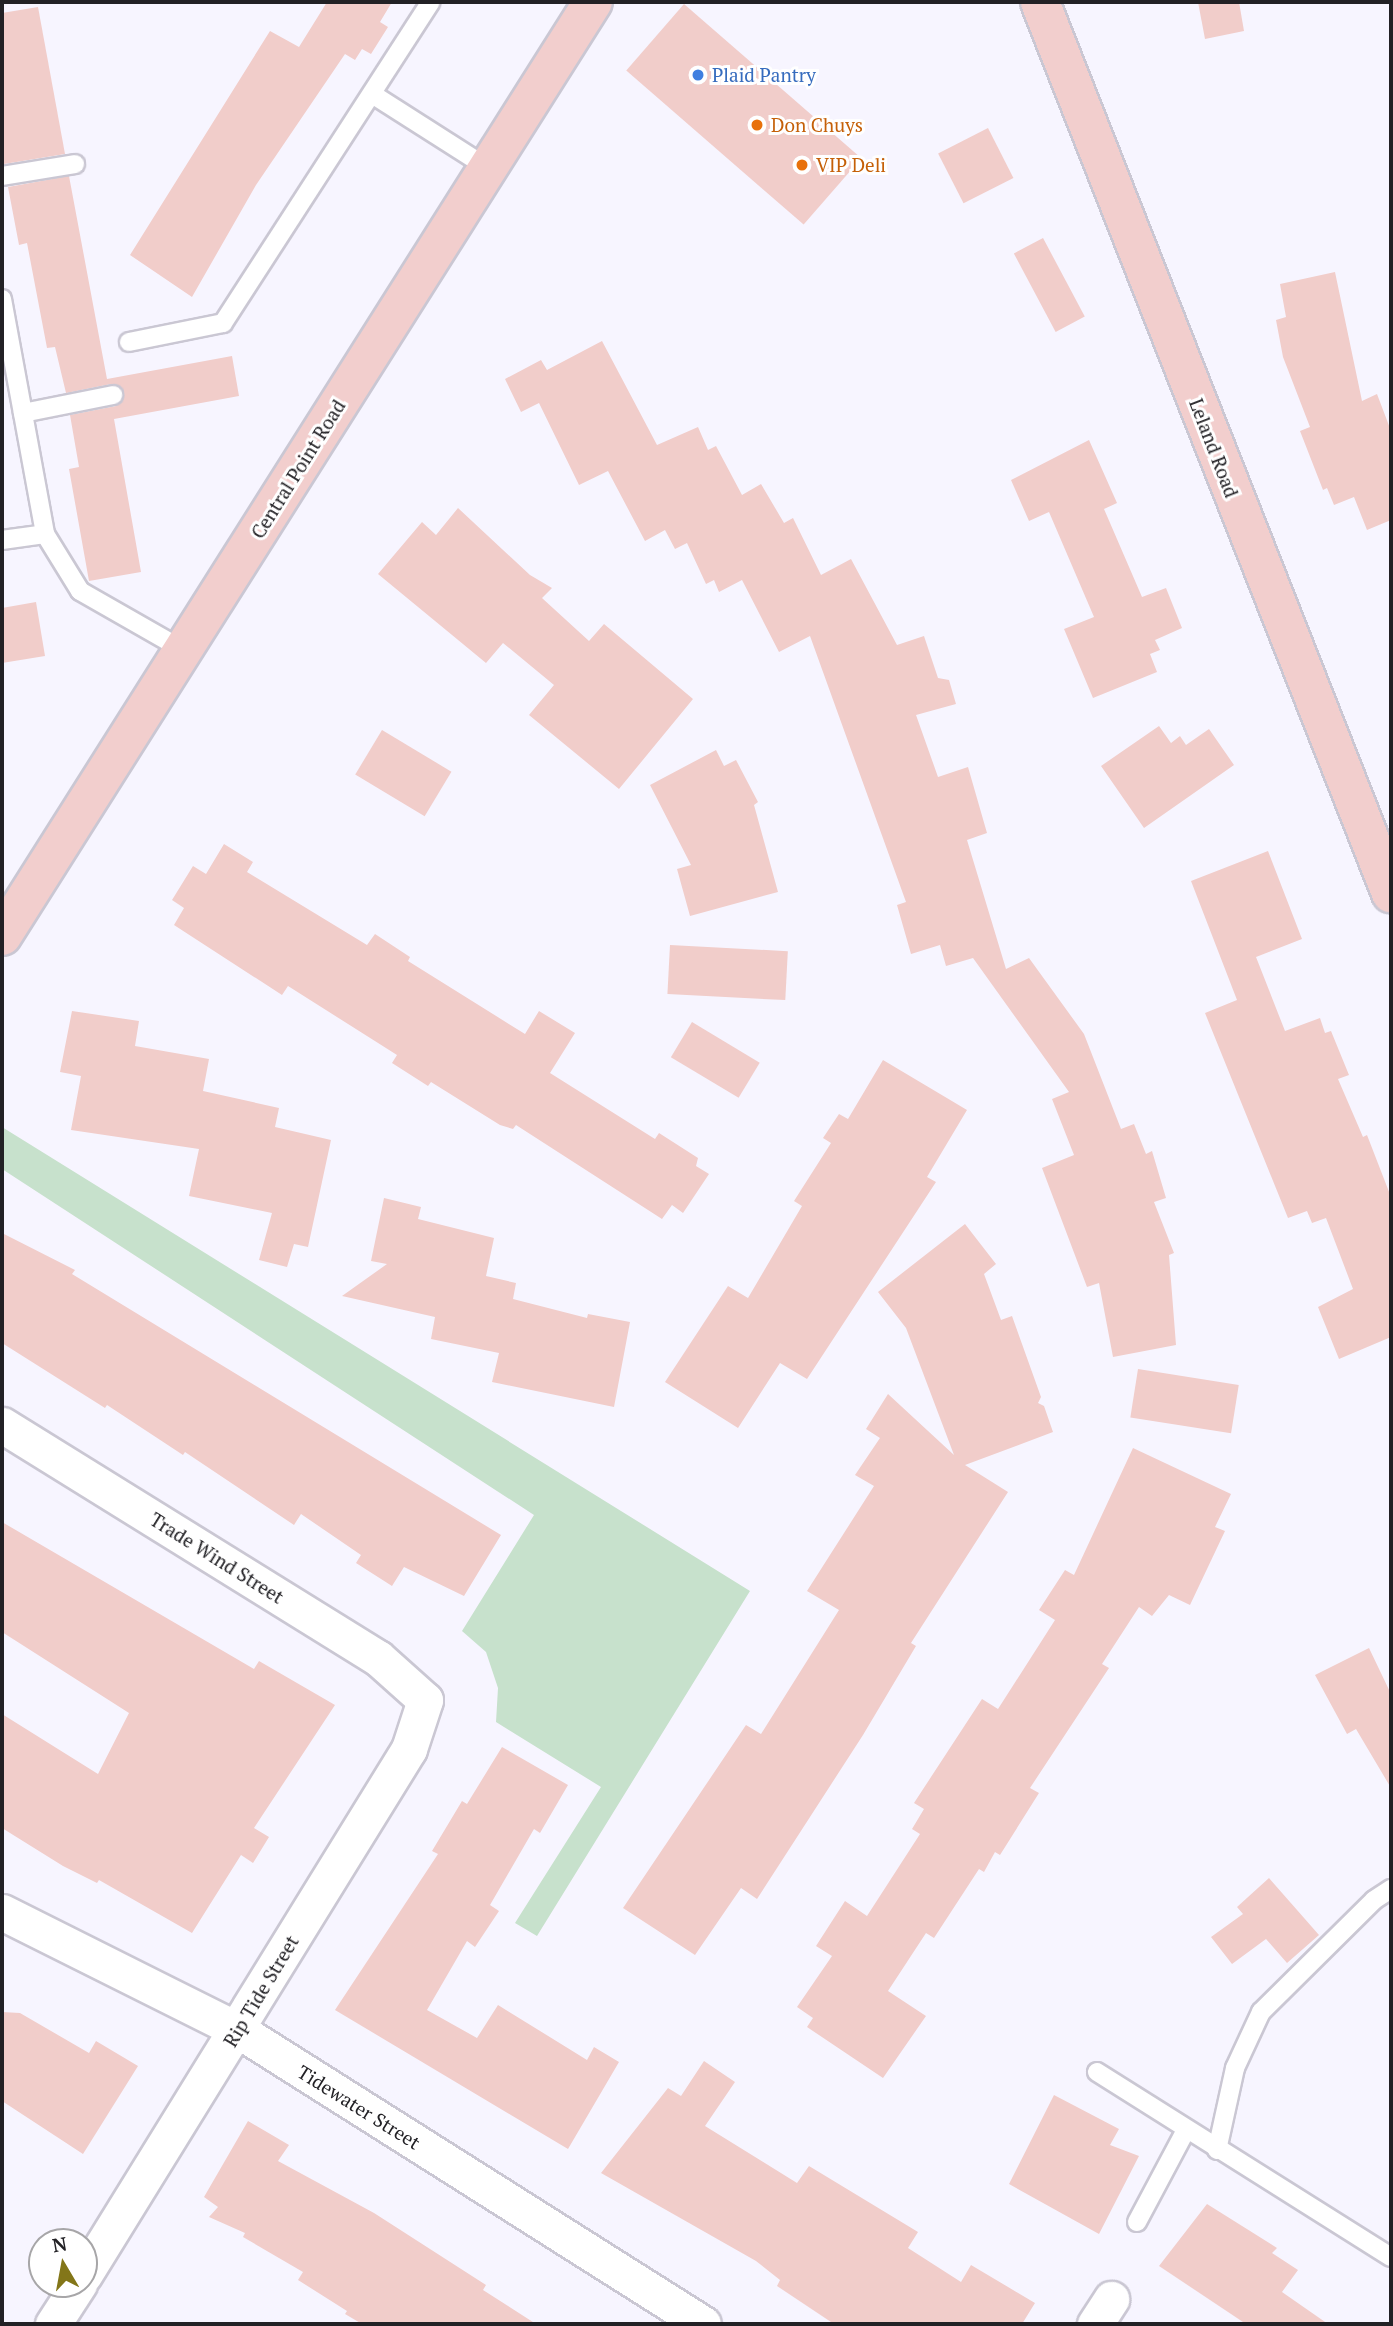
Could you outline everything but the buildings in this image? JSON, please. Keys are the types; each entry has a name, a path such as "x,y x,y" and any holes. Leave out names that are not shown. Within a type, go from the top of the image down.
{"street":[{"name":"Central Point Road","path":"2,936 593,2"},
{"name":"Leland Road","path":"1040,2 1391,891"},
{"name":"Trade Wind Street","path":"2,1425 378,1658 425,1700"},
{"name":"Rip Tide Street","path":"98,2253 238,2030 409,1749 425,1700"},
{"name":"Tidewater Street","path":"2,1912 238,2030 703,2324"},
{"path":"53,2324 70,2298"}],"lane":[{"path":"129,342 223,323 430,2"},
{"path":"372,93 488,168"},
{"path":"2,176 75,164"},
{"path":"2,299 45,534 80,592 185,650"},
{"path":"23,412 113,395"},
{"path":"2,540 45,534"},
{"path":"1217,2150 1235,2068 1261,2012 1374,1900 1391,1889"},
{"path":"1097,2072 1391,2258"},
{"path":"1136,2222 1186,2130"}],"green space":[{"path":"2,1127 750,1591 537,1936 515,1923 601,1787 496,1722 498,1688 486,1652 462,1631 534,1515 2,1169"}],"place":[{"name":"Plaid Pantry","path":"698,75"},
{"name":"Don Chuys","path":"757,125"},
{"name":"VIP Deli","path":"802,165"}]}
